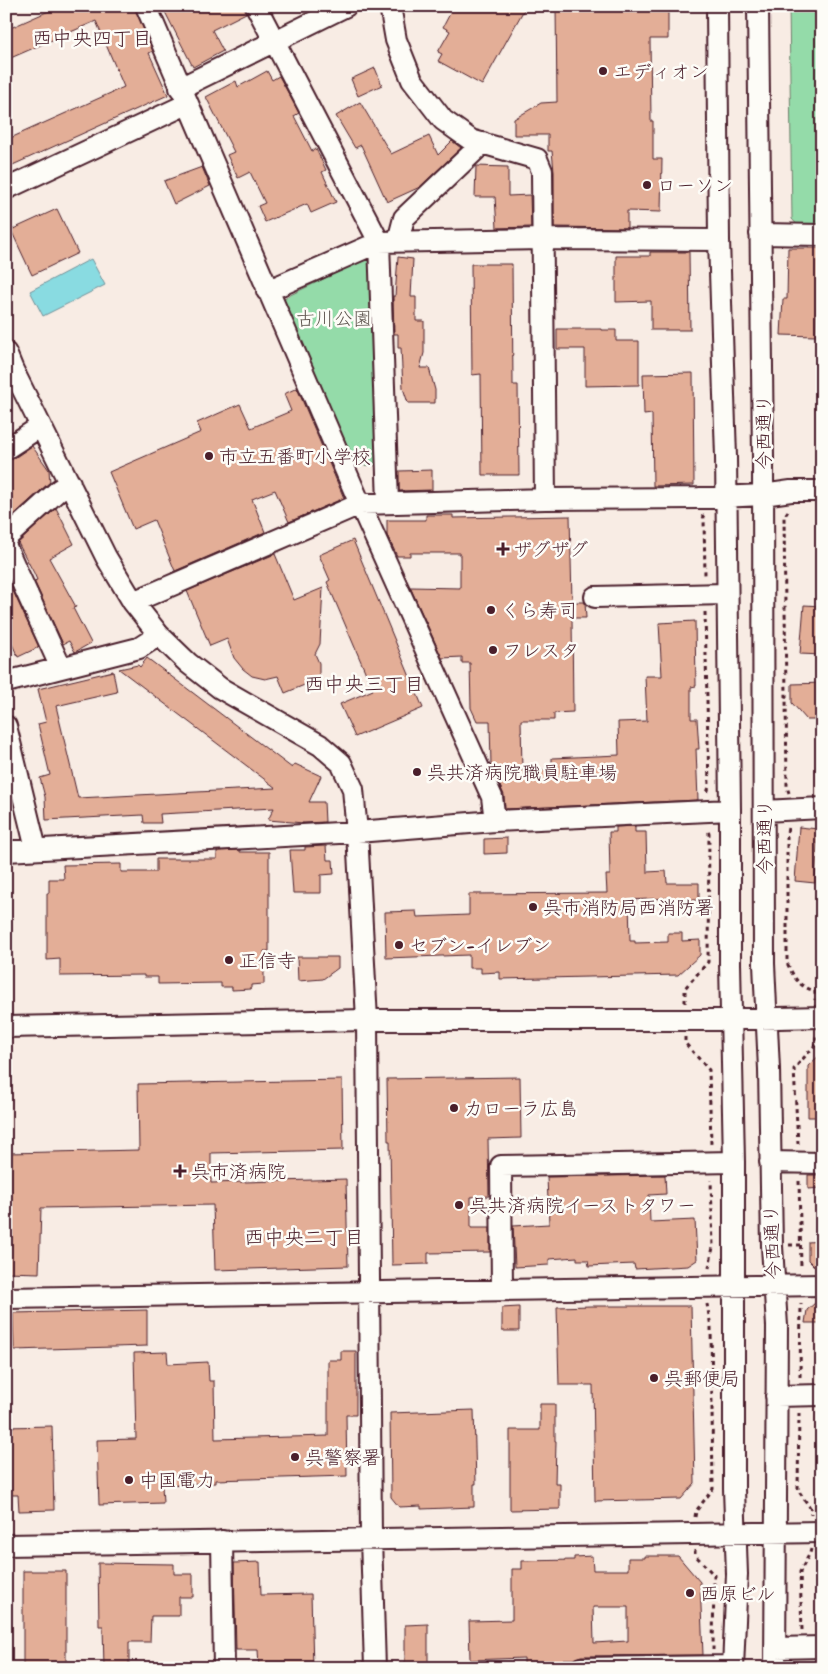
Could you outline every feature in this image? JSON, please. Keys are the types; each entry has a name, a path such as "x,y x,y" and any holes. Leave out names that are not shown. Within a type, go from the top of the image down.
{"street":[{"path":"146,6 183,96 360,504 492,796 495,821"},
{"path":"256,6 274,42 389,242 388,503"},
{"path":"390,6 396,40 412,80 443,120 471,140 537,159 542,171 545,499"},
{"name":"今西通り","path":"717,6 734,1162 734,1489 736,1574 733,1667"},
{"name":"今西通り","path":"758,6 763,495 764,964 772,1246 777,1326 776,1658"},
{"path":"6,189 183,96 274,42 342,7"},
{"path":"389,242 404,218 483,143"},
{"path":"760,234 822,235"},
{"path":"267,291 389,242 542,239 719,240"},
{"path":"8,365 41,426 106,556 132,602 159,635 188,663 220,688 320,745 341,763 353,789 367,1020 371,1538 375,1668"},
{"path":"6,449 41,426"},
{"path":"6,538 60,489 70,483"},
{"path":"132,602 360,504 545,499 698,498 763,495 791,491 822,491"},
{"path":"6,547 61,668"},
{"path":"595,597 726,594"},
{"path":"6,682 139,648 159,635"},
{"path":"6,726 36,849"},
{"path":"764,811 822,808"},
{"path":"6,851 357,832 495,821 730,810"},
{"path":"6,1026 367,1020 685,1020 819,1017"},
{"path":"502,1288 501,1166 734,1162"},
{"path":"770,1162 822,1163"},
{"path":"6,1298 502,1288 705,1288 822,1285"},
{"path":"776,1396 822,1395"},
{"path":"6,1545 371,1538 695,1535 776,1531 817,1532"},
{"path":"222,1541 224,1668"},
{"path":"776,1658 813,1648"},
{"path":"581,1668 733,1667"}],"path":[{"path":"791,491 791,507 784,517 787,787 793,809 787,834 787,963 795,979 804,988 815,991 819,1017 816,1044 794,1069 801,1286 798,1490 812,1509 817,1532 810,1553 800,1572 813,1648"},
{"path":"698,498 698,511 704,518 705,580"},
{"path":"705,610 709,787 700,812 709,833 708,962 684,988 685,1043 709,1070 713,1247 705,1288 710,1328 713,1489 696,1511 695,1555 714,1575 713,1666"},
{"path":"710,1328 734,1326"},
{"path":"777,1326 800,1326"}],"green space":[{"path":"789,6 822,6 822,230 802,230 792,219"},
{"name":"古川公園","path":"371,256 379,465 351,466 282,299"}],"water":[{"path":"91,259 105,285 43,316 30,291"}],"building":[{"path":"60,6 134,6 153,51 149,53 168,95 6,168 6,140 124,87 96,21 6,60 6,30"},
{"path":"162,6 244,6 246,13 212,30 223,51 193,67"},
{"path":"454,6 526,6 482,85 438,61 442,54 438,52 450,31 443,27"},
{"name":"エディオン","path":"556,6 649,6 650,12 668,12 668,39 650,39 653,159 662,159 661,212 627,211 627,228 554,227 554,171 552,151 548,151 548,135 514,135 514,119 541,103 557,102"},
{"path":"375,68 382,85 358,96 351,79"},
{"path":"267,71 272,80 279,76 299,113 294,116 312,151 316,149 326,170 322,172 336,202 311,213 307,204 265,222 258,206 265,203 250,172 238,178 227,155 234,152 206,97 236,81 238,87"},
{"path":"360,102 391,154 429,136 438,155 452,141 461,148 420,187 387,202 361,145 355,148 336,116"},
{"path":"476,166 508,167 508,196 530,195 531,227 497,228 495,197 475,197"},
{"path":"202,167 210,186 174,204 164,181"},
{"path":"57,209 78,253 32,275 11,230"},
{"path":"788,248 822,248 822,290 817,290 816,336 781,335 783,299 787,299"},
{"path":"650,252 689,252 690,330 651,330 651,301 616,302 616,256 650,256"},
{"path":"398,257 413,259 411,297 416,297 416,321 424,321 424,353 420,368 429,368 435,390 435,403 408,403 403,388 401,348 398,348 398,334 394,334 393,296 395,296"},
{"path":"471,264 512,264 513,385 518,385 519,475 482,475 481,374 472,375"},
{"path":"557,329 616,330 616,341 639,341 639,385 585,386 585,349 557,349"},
{"path":"693,373 694,485 653,486 652,414 644,415 643,374"},
{"path":"297,388 344,498 289,522 275,490 252,499 265,532 175,571 154,520 133,529 109,472 201,432 197,423 240,404 251,428 291,411 284,394"},
{"path":"32,446 49,470 50,482 6,522 6,461 13,459"},
{"path":"432,470 432,490 399,491 399,471"},
{"path":"56,508 74,544 49,558 76,607 73,608 91,643 75,652 69,641 63,644 34,581 37,580 34,573 18,543"},
{"path":"426,515 453,515 453,518 570,516 572,602 585,602 586,618 572,618 573,712 554,713 554,720 521,720 522,771 552,770 552,758 619,755 618,722 647,721 645,676 662,676 659,623 695,621 696,686 691,687 691,719 697,719 699,749 696,749 698,800 505,809 504,795 499,784 499,774 495,774 491,766 490,721 477,721 471,708 470,663 462,663 462,657 442,658 410,587 460,588 460,553 410,553 410,556 397,556 387,535 387,520 426,520"},
{"path":"353,540 423,708 355,737 340,704 373,690 327,582 330,580 319,555"},
{"path":"275,554 294,600 323,588 320,644 315,654 319,663 319,679 285,693 278,676 265,679 252,676 243,669 234,658 227,639 210,646 187,591"},
{"path":"13,591 39,647 18,657 6,631 6,595"},
{"path":"804,605 822,606 822,655 800,654"},
{"path":"147,658 292,768 295,764 321,776 309,802 324,802 325,822 304,823 268,820 274,808 160,814 161,823 144,823 143,815 46,820 45,797 40,778 50,775 38,724 46,722 38,689 113,671 117,692 56,706 78,798 276,788 119,669 138,665 140,667"},
{"path":"822,683 822,720 807,720 792,703 792,684"},
{"path":"635,826 635,832 646,832 647,872 666,871 667,883 699,883 699,900 672,900 672,898 629,900 630,941 635,941 635,943 668,942 668,933 682,933 682,941 700,940 700,955 678,975 500,979 500,972 481,973 481,968 469,968 469,955 386,958 385,912 416,911 417,917 469,915 469,894 607,893 606,875 610,875 609,832 616,832 616,827"},
{"path":"799,827 818,829 815,883 795,881"},
{"path":"507,838 507,853 484,854 484,839"},
{"path":"326,846 327,860 333,860 334,874 321,875 321,893 293,893 290,850 305,850 305,847"},
{"path":"240,850 240,852 269,852 269,951 264,951 264,984 251,985 251,989 232,990 232,987 221,987 221,983 158,984 158,977 144,977 144,975 60,976 60,959 47,960 47,893 49,893 49,879 64,879 63,865 121,864 121,872 156,872 156,859 217,859 217,851"},
{"path":"297,957 338,957 338,968 323,979 298,981"},
{"path":"822,1053 822,1117 808,1117 808,1066"},
{"path":"520,1077 521,1138 488,1139 489,1196 471,1197 471,1228 490,1228 490,1252 428,1253 428,1264 392,1265 387,1079"},
{"path":"342,1080 343,1150 211,1153 211,1183 346,1179 348,1266 215,1270 213,1205 41,1208 39,1273 6,1272 8,1153 139,1150 138,1084"},
{"path":"665,1175 666,1194 649,1195 650,1222 695,1220 697,1260 688,1266 635,1269 634,1264 589,1266 588,1260 577,1260 577,1257 549,1259 549,1265 515,1267 513,1226 549,1224 547,1177"},
{"path":"808,1175 822,1175 822,1188 808,1189"},
{"path":"822,1241 821,1273 808,1260 808,1242"},
{"path":"822,1297 822,1323 805,1323 807,1310"},
{"path":"691,1306 695,1483 681,1499 595,1501 593,1385 559,1385 557,1307"},
{"path":"519,1307 519,1331 502,1331 502,1308"},
{"path":"147,1310 147,1346 14,1350 13,1313"},
{"path":"341,1351 356,1351 356,1415 346,1415 347,1476 216,1480 216,1483 162,1485 163,1503 99,1505 97,1440 136,1439 134,1353 167,1352 168,1364 208,1362 209,1381 214,1381 215,1439 328,1436 328,1360 341,1360"},
{"path":"540,1404 555,1404 555,1484 560,1484 560,1509 510,1510 510,1430 540,1430"},
{"path":"474,1410 476,1484 474,1484 474,1507 421,1509 421,1506 399,1507 391,1497 390,1413"},
{"path":"52,1426 54,1510 19,1511 18,1495 8,1495 6,1427"},
{"path":"592,1556 593,1570 628,1570 628,1558 678,1556 700,1582 703,1655 581,1656 574,1659 564,1659 564,1668 524,1668 524,1658 470,1660 469,1621 512,1620 512,1569 522,1569 522,1561 574,1560 574,1557","holes":["593,1607 628,1607 628,1641 594,1643"]},
{"path":"260,1562 261,1595 311,1594 313,1668 259,1668 258,1650 236,1650 234,1563"},
{"path":"98,1563 174,1564 174,1574 193,1574 193,1597 179,1597 179,1616 151,1616 150,1642 129,1642 129,1668 104,1668 103,1626 99,1626"},
{"path":"23,1571 66,1571 66,1668 23,1668"},
{"path":"428,1624 428,1668 405,1668 405,1625"}],"place":[{"name":"エディオン","path":"603,71"},
{"name":"ローソン","path":"647,185"},
{"name":"市立五番町小学校","path":"209,456"},
{"name":"ザグザグ","path":"503,549"},
{"name":"くら寿司","path":"491,610"},
{"name":"フレスタ","path":"493,650"},
{"name":"呉共済病院職員駐車場","path":"417,772"},
{"name":"呉市消防局西消防署","path":"533,907"},
{"name":"セブン-イレブン","path":"399,945"},
{"name":"正信寺","path":"229,960"},
{"name":"カローラ広島","path":"454,1108"},
{"name":"呉市済病院","path":"180,1171"},
{"name":"呉共済病院イーストタワー","path":"459,1205"},
{"name":"呉郵便局","path":"654,1378"},
{"name":"呉警察署","path":"295,1457"},
{"name":"中国電力","path":"129,1480"},
{"name":"西原ビル","path":"690,1593"}],"district":[{"name":"西中央四丁目","path":"92,38"},
{"name":"西中央三丁目","path":"364,684"},
{"name":"西中央二丁目","path":"304,1237"}]}
